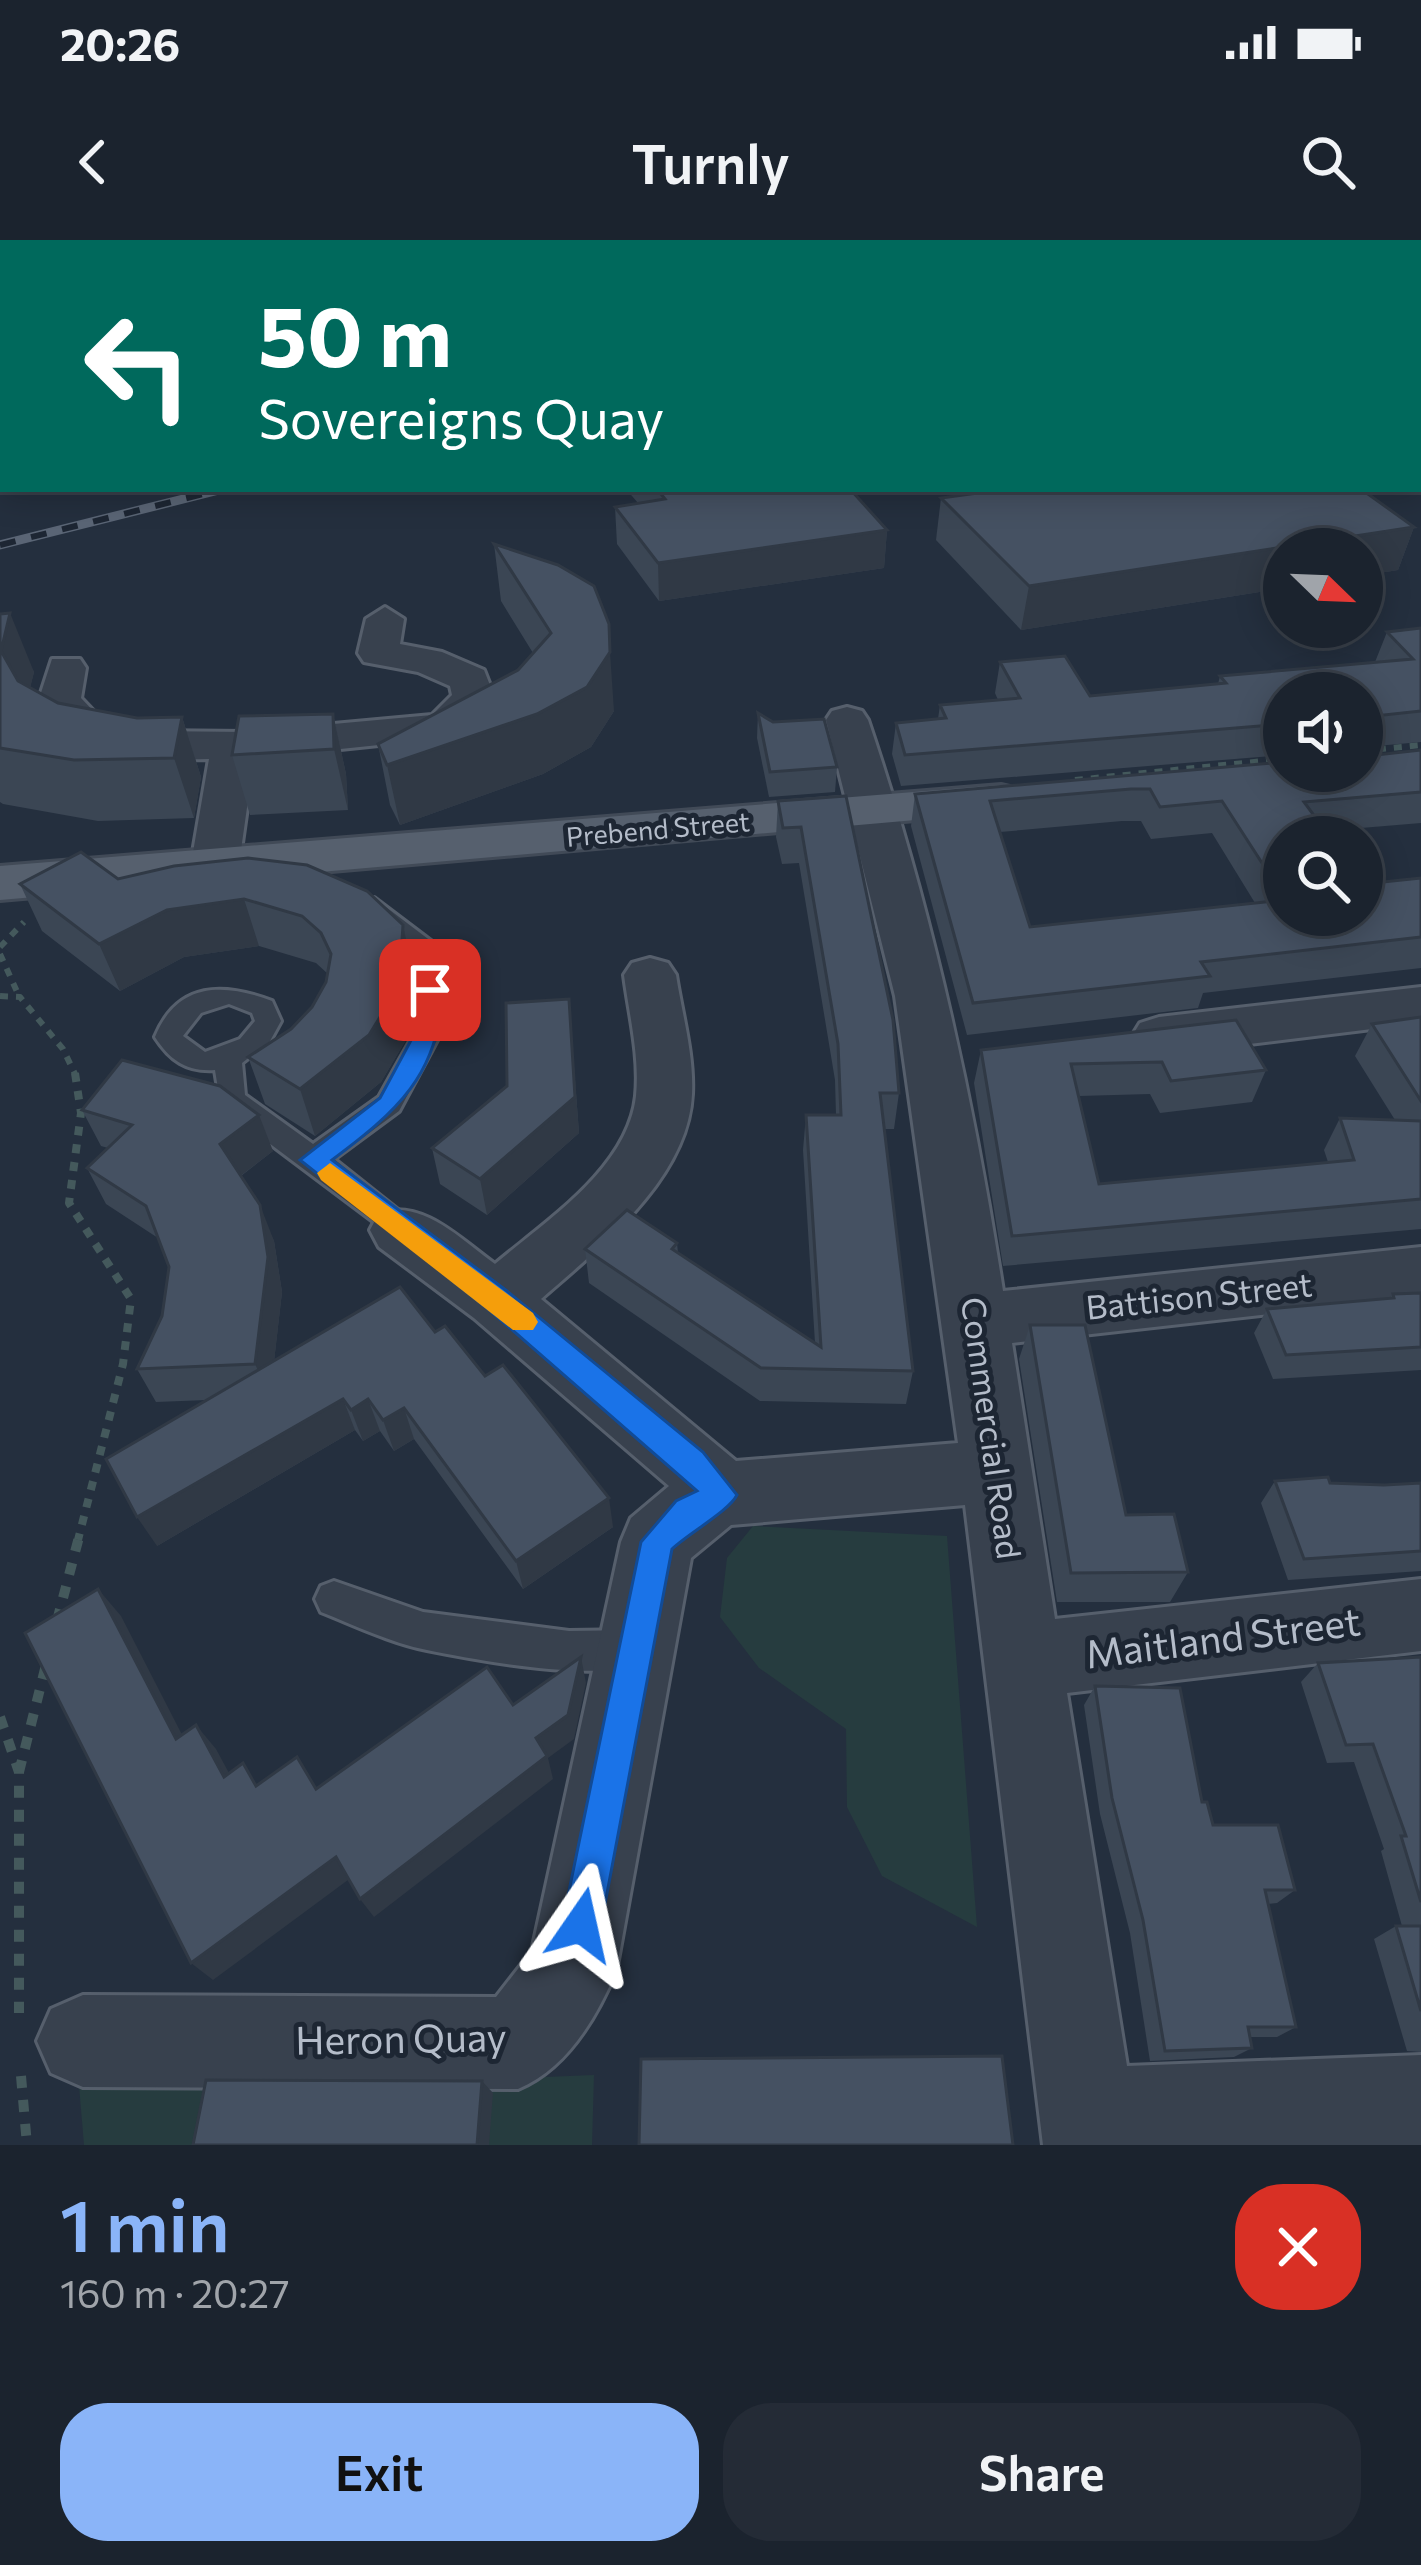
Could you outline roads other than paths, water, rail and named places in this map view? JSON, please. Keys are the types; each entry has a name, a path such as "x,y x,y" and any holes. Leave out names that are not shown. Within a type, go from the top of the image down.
{"main road":[{"name":"Prebend Street","path":"0,883 878,812 1047,789"}],"street":[{"path":"66,668 60,699 84,727 124,741 167,747 409,732 446,725 474,698 469,679 428,661 378,653 385,619"},
{"name":"Commercial Road","path":"847,720 955,1060 977,1320 1089,2130"},
{"path":"215,864 234,742"},
{"path":"497,1300 574,1229 646,1148 664,1101 650,975"},
{"path":"1103,1043 1421,1005"},
{"path":"401,1230 497,1300 692,1462 721,1495 997,1471"},
{"name":"Battison Street","path":"977,1320 1421,1272"},
{"name":"Heron Quay","path":"41,2039 518,2043 572,1971 657,1542 688,1512 721,1495"},
{"name":"Maitland Street","path":"1025,1660 1421,1615"},
{"path":"1089,2130 1421,2102"}],"lane":[{"path":"313,1160 389,1104 430,1029 431,951 360,895"},
{"path":"228,1059 231,1100 401,1230"},
{"path":"334,1599 423,1630 569,1650 636,1648"}],"railway":[{"path":"0,545 211,492"}]}
